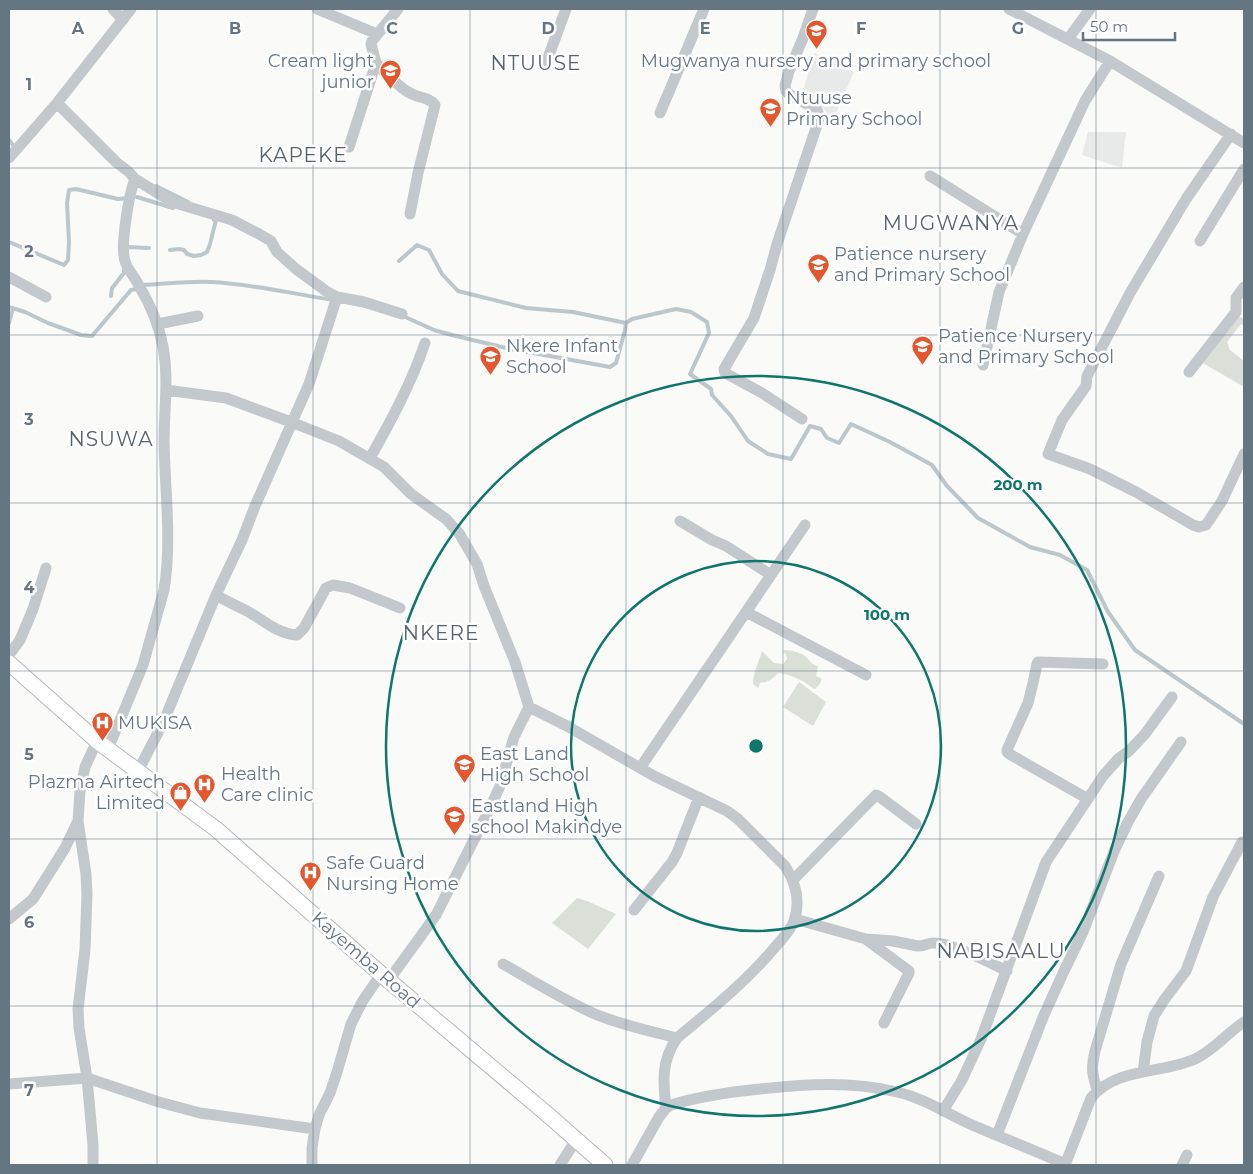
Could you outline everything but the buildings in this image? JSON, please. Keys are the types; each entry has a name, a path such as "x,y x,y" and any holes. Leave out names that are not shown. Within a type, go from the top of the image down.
{"street":[{"path":"113,9 122,20"},
{"path":"9,158 57,103 131,9"},
{"path":"316,9 377,34"},
{"path":"398,9 372,41 371,44 376,63 407,92 428,99 434,102 435,105 410,214"},
{"path":"545,66 566,9"},
{"path":"660,113 704,9"},
{"path":"802,419 762,393 725,373 724,369 754,318 770,270 776,244 819,119 817,110 789,94 785,86 789,71 814,9"},
{"path":"1009,9 1110,61 1244,143"},
{"path":"1068,39 1090,9"},
{"path":"983,365 1000,292 1023,234 1085,101 1110,61"},
{"path":"349,147 376,63"},
{"path":"57,103 135,179 172,202 232,220 259,234 271,241 276,252 296,269 337,297 364,302 402,314"},
{"path":"1231,134 1186,199 1130,293 1087,376 1086,386 1062,420 1048,454 1090,469 1199,527 1206,524 1222,501 1244,454"},
{"path":"1200,242 1244,169"},
{"path":"930,176 1023,234"},
{"path":"93,1165 87,1078 78,1009 85,950 88,894 78,821 80,791 85,767 103,745 142,665 164,590 167,557 164,425 166,366 158,324 138,283 125,263 124,255 126,220 135,179"},
{"path":"9,277 46,297"},
{"path":"1189,372 1236,312 1236,298 1244,287"},
{"path":"138,771 163,723 216,595 242,540 291,422 309,384 337,297"},
{"path":"158,324 198,316"},
{"path":"370,458 399,406 425,344"},
{"path":"166,390 226,398 340,441 384,467 411,494 446,519 460,533 477,564 515,662 528,707 514,737 500,786 436,915 362,1002 351,1024 335,1079 315,1129 312,1165"},
{"path":"680,521 726,546 771,575"},
{"path":"640,768 805,524"},
{"path":"9,655 20,640 33,609 46,568"},
{"path":"216,595 289,635 297,635 304,628 326,588 333,585 350,588 400,608"},
{"path":"746,612 866,675"},
{"path":"1088,799 1011,755 1007,750 1028,703 1038,662 1102,664"},
{"name":"Kayemba Road","path":"9,663 103,745 216,829 385,977 605,1165"},
{"path":"943,1111 962,1080 972,1058 1007,971 1046,862 1103,776 1145,734 1172,697"},
{"path":"528,707 567,726 654,776 727,811 738,819 785,866 796,885 797,910 789,931 749,976 677,1038 669,1052 664,1071 666,1108"},
{"path":"997,1135 1044,1016 1083,932 1114,849 1141,799 1181,742"},
{"path":"793,880 876,795 916,824"},
{"path":"634,910 677,854 699,797"},
{"path":"9,919 33,899 65,848 78,821"},
{"path":"1143,1072 1147,1042 1154,1016 1186,971 1213,897 1242,842"},
{"path":"1097,1090 1092,1064 1094,1051 1121,964 1159,876"},
{"path":"795,919 866,939 893,941 918,946 930,943 943,944 964,951 1007,971"},
{"path":"866,939 909,971 884,1023"},
{"path":"503,964 564,999 595,1014 677,1038"},
{"path":"632,1165 666,1108 713,1095 786,1086 824,1084 853,1085 899,1092 1065,1164 1091,1098 1097,1090 1127,1076 1183,1064 1197,1058 1210,1050 1244,1022"},
{"path":"9,1084 87,1078 159,1102 200,1113 315,1129"},
{"path":"560,1165 576,1140"}],"shaded area":[{"path":"814,53 854,72 833,120 804,87"},
{"path":"1088,132 1126,132 1122,168 1082,155"},
{"path":"1236,315 1244,319 1244,326 1241,324 1227,342 1230,350 1244,361 1244,387 1203,363"},
{"path":"784,650 803,655 818,666 816,676 822,679 815,689 794,677 778,673 770,680 760,683 758,688 753,684 762,651 774,663 783,664 787,659 786,654 783,652"},
{"path":"799,682 826,702 813,726 783,707"},
{"path":"577,898 616,914 588,949 552,923"}],"waterway":[{"path":"9,140 13,145"},
{"path":"156,186 188,202"},
{"path":"9,242 64,265 68,260 67,203 69,190 76,189 118,199 128,198"},
{"path":"137,197 173,208"},
{"path":"170,250 184,250 187,254 194,256 207,252 216,220 214,220"},
{"path":"399,261 417,245 429,250 442,274 458,291 526,308 573,312 626,323"},
{"path":"127,248 149,248"},
{"path":"111,296 112,288 124,273 124,267"},
{"path":"142,285 194,282 227,283 334,300"},
{"path":"9,307 81,335 92,336 131,290 136,289 138,291"},
{"path":"9,323 13,308"},
{"path":"403,316 434,330 452,335 506,348 610,367 616,363 626,323 632,319 676,309 691,312 707,322 709,333 690,374 711,389 712,395 731,416 748,441 768,454 791,459 810,426 821,429 827,438 839,443 851,424 890,442 932,465 947,486 978,518 1030,547 1060,555 1087,570 1108,612 1135,650 1244,724"}],"place":[{"name":"Mugwanya nursery and primary school","path":"816,50"},
{"name":"Cream light junior","path":"390,90"},
{"name":"Ntuuse Primary School","path":"770,127"},
{"name":"Patience nursery and Primary School","path":"818,283"},
{"name":"Patience Nursery and Primary School","path":"922,365"},
{"name":"Nkere Infant School","path":"490,375"},
{"name":"MUKISA","path":"102,742"},
{"name":"East Land High School","path":"464,783"},
{"name":"Health Care clinic","path":"205,803"},
{"name":"Plazma Airtech Limited","path":"181,811"},
{"name":"Eastland High school Makindye","path":"455,835"},
{"name":"Safe Guard Nursing Home","path":"310,892"}],"district":[{"name":"NTUUSE","path":"536,63"},
{"name":"KAPEKE","path":"303,155"},
{"name":"MUGWANYA","path":"951,223"},
{"name":"NSUWA","path":"111,439"},
{"name":"NKERE","path":"441,633"},
{"name":"NABISAALU","path":"1001,951"}]}
